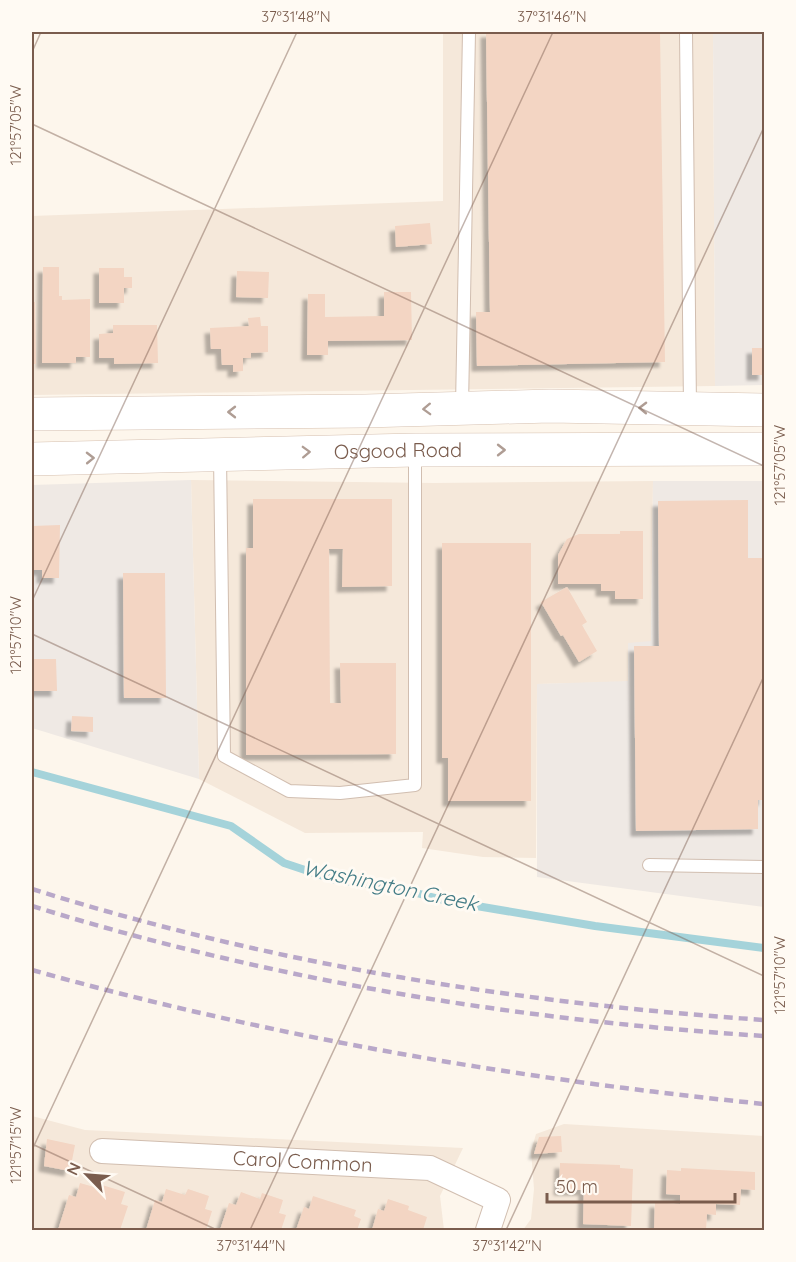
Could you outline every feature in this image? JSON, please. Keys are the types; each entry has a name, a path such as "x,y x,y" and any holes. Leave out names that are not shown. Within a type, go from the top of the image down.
{"main road":[{"name":"Osgood Road","path":"32,414 462,408 765,410"},
{"name":"Osgood Road","path":"32,459 415,450 765,449"}],"street":[{"name":"Carol Common","path":"102,1151 430,1168 498,1200 488,1230"}],"lane":[{"path":"462,408 468,32"},
{"path":"686,32 690,408"},
{"path":"220,455 224,756 289,790 340,793 415,785 415,450"},
{"path":"649,865 765,867"}],"shaded area":[{"path":"443,32 713,32 715,386 32,395 32,216 443,201"},
{"path":"713,32 764,32 764,385 715,386"},
{"path":"191,480 434,483 653,481 651,641 628,682 537,684 536,858 483,857 422,848 423,832 305,833 199,779"},
{"path":"191,480 199,779 32,728 32,485"},
{"path":"653,481 764,481 764,907 537,877 537,684 628,681 628,643 651,641"},
{"path":"32,1116 85,1130 463,1148 440,1196 444,1230 32,1230"},
{"path":"564,1124 764,1136 764,1230 523,1230 531,1219 534,1189 531,1151 536,1134"}],"building":[{"path":"486,32 660,32 665,362 477,366 476,312 490,312"},
{"path":"430,223 432,244 396,247 395,226"},
{"path":"43,267 59,267 59,296 62,296 62,300 90,299 90,357 76,357 76,363 42,363"},
{"path":"99,268 124,268 124,277 132,277 132,288 124,288 124,303 99,303"},
{"path":"237,271 269,272 268,298 236,297"},
{"path":"384,292 411,292 412,340 328,341 328,355 307,355 308,294 325,294 325,317 384,316"},
{"path":"32,302 35,302 36,364 32,364"},
{"path":"260,317 261,326 268,326 268,352 251,353 251,358 243,358 243,371 233,372 233,365 222,365 221,349 211,349 210,328 249,326 248,318"},
{"path":"113,325 157,325 158,363 114,364 114,358 99,358 99,334 113,333"},
{"path":"752,348 764,348 764,375 752,375"},
{"path":"253,499 392,499 392,586 342,587 343,549 329,549 330,703 341,703 340,663 396,663 396,754 246,755 246,548 253,548"},
{"path":"748,500 748,558 764,558 764,800 758,800 758,829 636,831 634,646 659,646 658,501"},
{"path":"60,525 59,578 42,578 42,570 32,570 32,526"},
{"path":"620,531 643,531 643,599 615,599 615,591 601,591 601,584 558,584 558,555 567,539 579,534 620,534"},
{"path":"442,543 531,543 531,801 448,801 448,758 442,758"},
{"path":"123,573 165,573 166,698 124,698"},
{"path":"567,587 587,622 582,625 597,651 579,662 541,602"},
{"path":"32,659 56,659 57,691 32,691"},
{"path":"72,716 93,717 93,732 71,731"},
{"path":"561,1136 562,1152 534,1154 539,1137"},
{"path":"47,1139 75,1145 70,1171 44,1166"},
{"path":"560,1163 620,1165 620,1168 633,1169 631,1226 583,1224 584,1190 559,1190"},
{"path":"681,1168 755,1172 755,1190 741,1189 740,1205 716,1204 716,1215 707,1214 706,1230 654,1230 655,1202 680,1204 680,1195 666,1194 667,1170 681,1171"},
{"path":"80,1183 101,1189 102,1185 125,1192 121,1204 128,1206 120,1230 58,1230 69,1195 76,1197"},
{"path":"166,1189 185,1195 188,1189 209,1196 205,1209 212,1211 206,1230 146,1230 155,1200 162,1202"},
{"path":"241,1192 260,1199 262,1193 283,1200 279,1213 286,1215 281,1230 220,1230 229,1203 236,1205"},
{"path":"313,1196 356,1210 354,1216 361,1219 357,1230 296,1230 304,1207 309,1209"},
{"path":"388,1199 409,1206 408,1210 427,1217 423,1230 372,1230 378,1209 384,1211"}],"waterway":[{"name":"Washington Creek","path":"32,772 231,826 284,863 332,879 401,889 447,901 595,926 764,948"}],"railway":[{"path":"32,889 212,939 394,976 578,1003 764,1020"},
{"path":"32,906 212,955 394,993 578,1019 764,1036"},
{"path":"32,970 212,1016 395,1053 579,1082 764,1104"}]}
